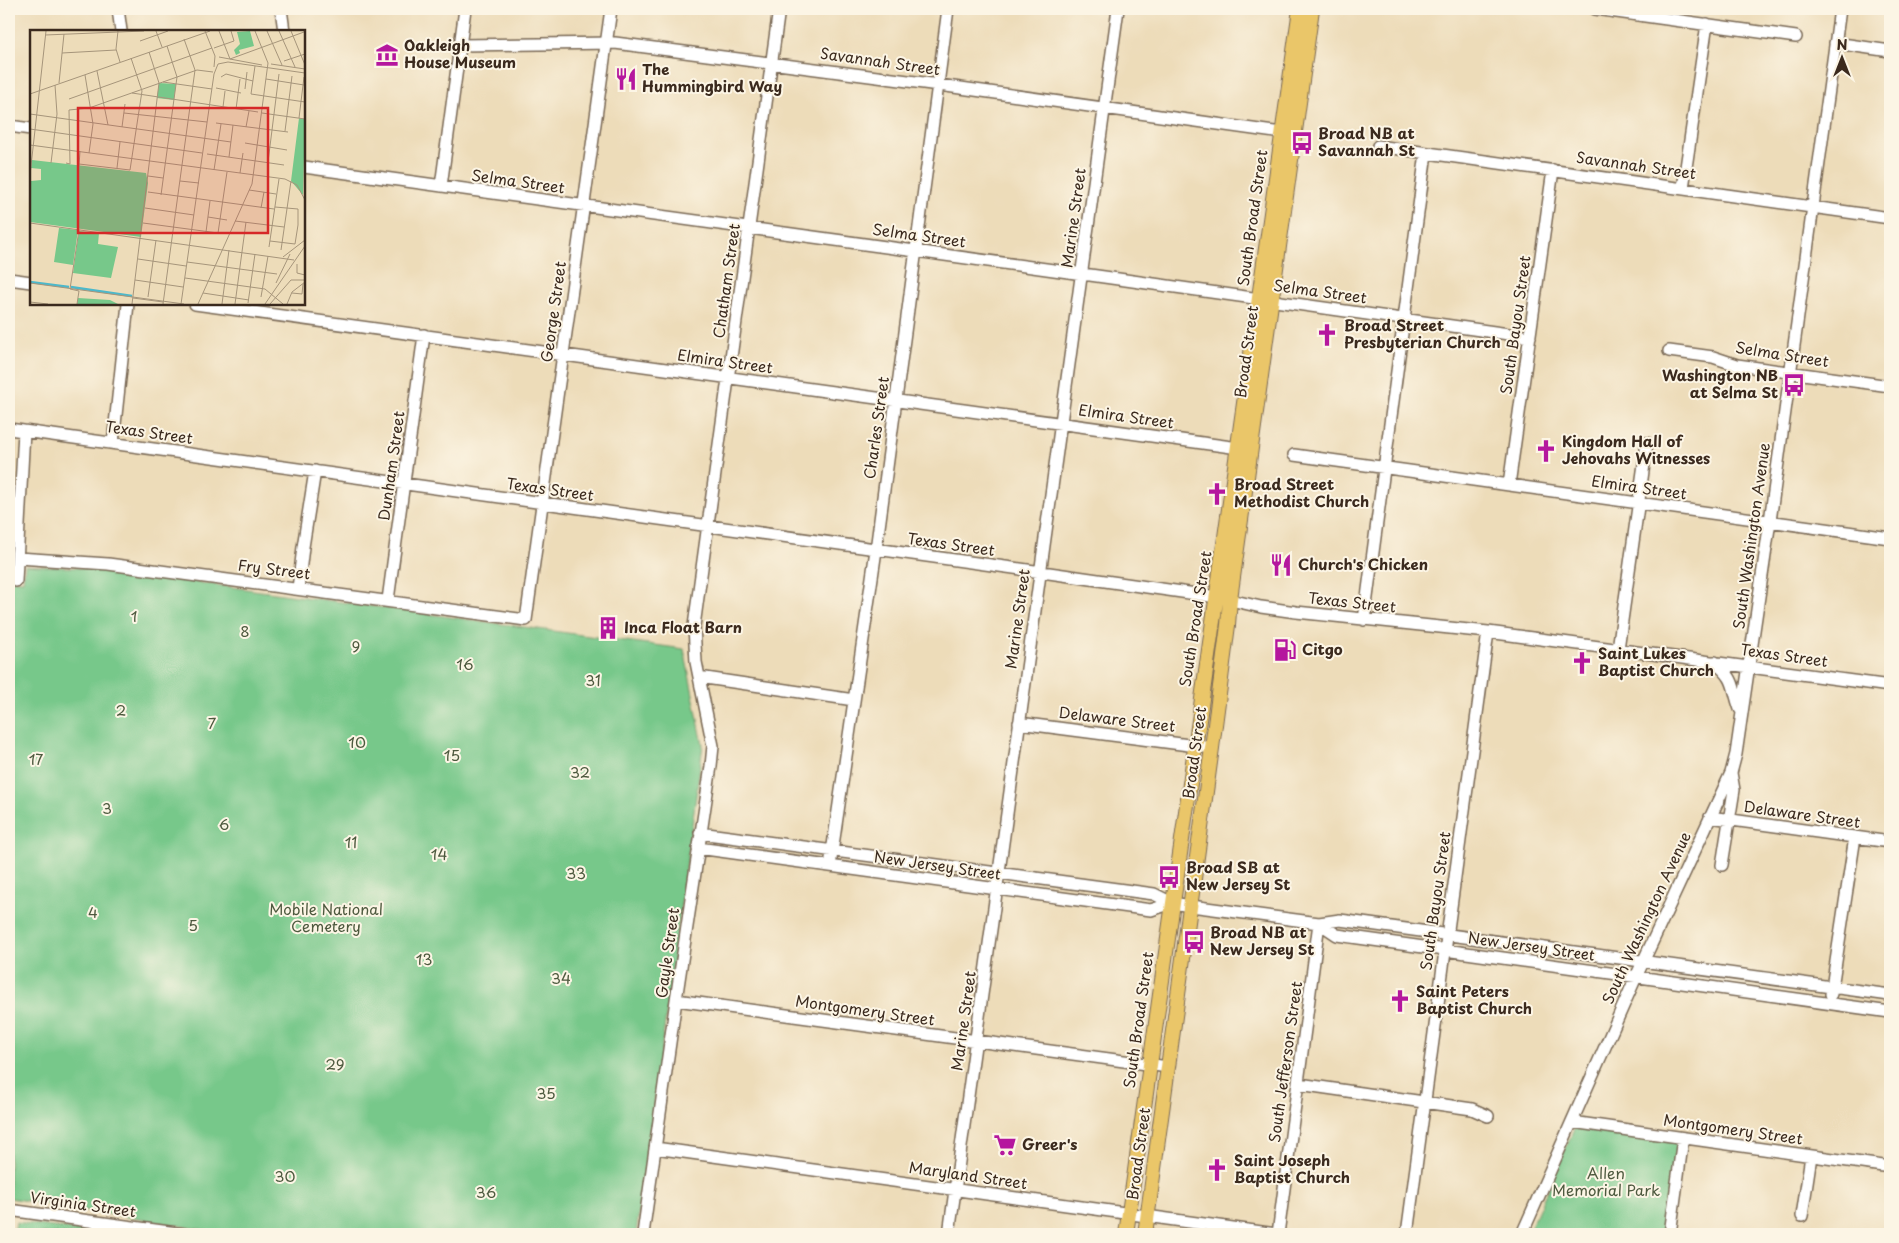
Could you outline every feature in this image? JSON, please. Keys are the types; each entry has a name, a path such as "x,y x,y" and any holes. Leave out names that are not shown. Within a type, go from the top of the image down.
{"main road":[{"name":"South Broad Street","path":"1288,134 1300,9"},
{"name":"Broad Street","path":"1145,1234 1228,625 1223,598 1288,134 1312,9"},
{"name":"South Broad Street","path":"1126,1234 1194,746 1223,598"}],"street":[{"path":"118,9 121,30"},
{"path":"281,9 284,30"},
{"path":"441,186 465,9"},
{"name":"George Street","path":"526,620 611,9"},
{"name":"Chatham Street","path":"699,677 695,652 694,626 779,9"},
{"name":"Charles Street","path":"830,866 876,550 948,9"},
{"name":"Marine Street","path":"949,1234 1118,9"},
{"path":"1595,9 1796,37"},
{"name":"South Washington Avenue","path":"1522,1234 1636,976 1731,773 1736,754 1840,9"},
{"path":"1683,188 1707,24"},
{"name":"Savannah Street","path":"461,45 606,42 939,84 1288,134"},
{"path":"1835,43 1890,51"},
{"path":"9,126 30,129"},
{"name":"Savannah Street","path":"1378,146 1890,218"},
{"path":"1364,620 1426,153"},
{"name":"Selma Street","path":"305,166 1530,337"},
{"name":"South Bayou Street","path":"1509,485 1553,170"},
{"path":"9,279 30,282"},
{"path":"113,443 128,305"},
{"name":"Elmira Street","path":"202,305 1244,448"},
{"name":"Dunham Street","path":"388,600 424,335"},
{"name":"Selma Street","path":"1669,350 1713,357 1737,365 1890,386"},
{"name":"Texas Street","path":"9,429 1223,598 1261,607 1364,620 1488,632 1890,686"},
{"path":"16,581 24,431"},
{"path":"1618,649 1647,443"},
{"name":"Elmira Street","path":"1294,455 1890,538"},
{"path":"298,589 302,547 315,471"},
{"name":"Fry Street","path":"18,558 108,564 526,620"},
{"name":"South Bayou Street","path":"1406,1234 1488,632"},
{"path":"1715,662 1729,674 1742,713"},
{"path":"699,677 854,700"},
{"name":"Gayle Street","path":"643,1234 700,833 712,766 713,746 699,677"},
{"name":"Delaware Street","path":"1018,723 1212,748"},
{"path":"1722,865 1734,790 1731,773"},
{"path":"1185,811 1203,813"},
{"name":"Delaware Street","path":"1710,817 1890,842"},
{"name":"New Jersey Street","path":"700,833 1154,894 1172,903 1190,906 1319,923 1340,920 1890,995"},
{"path":"1828,1003 1833,987 1855,837"},
{"name":"New Jersey Street","path":"698,848 1151,910 1172,903"},
{"name":"New Jersey Street","path":"1319,923 1337,935 1890,1012"},
{"name":"South Jefferson Street","path":"1277,1234 1299,1084 1319,923"},
{"path":"1580,968 1582,954"},
{"path":"1710,987 1712,971"},
{"name":"Montgomery Street","path":"676,1000 1168,1067"},
{"path":"1299,1084 1472,1109 1488,1116"},
{"name":"Montgomery Street","path":"1572,1122 1890,1167"},
{"path":"1670,1234 1683,1138"},
{"name":"Maryland Street","path":"655,1148 956,1188 1147,1217 1277,1234"},
{"path":"1802,1216 1811,1156"},
{"name":"Virginia Street","path":"9,1211 184,1234"}],"green space":[{"name":"Mobile National Cemetery","path":"25,565 100,569 684,649 703,745 636,1234 230,1234 9,1198 9,580 23,581"},
{"name":"Allen Memorial Park","path":"1575,1127 1678,1141 1666,1234 1563,1234 1530,1229"},
{"path":"16,1222 106,1234 14,1234"}],"place":[{"name":"Oakleigh House Museum","path":"387,55"},
{"name":"The Hummingbird Way","path":"626,79"},
{"name":"Broad NB at Savannah St","path":"1302,143"},
{"name":"Broad Street Presbyterian Church","path":"1327,335"},
{"name":"Washington NB at Selma St","path":"1794,385"},
{"name":"Kingdom Hall of Jehovahs Witnesses","path":"1546,451"},
{"name":"Broad Street Methodist Church","path":"1217,494"},
{"name":"Church's Chicken","path":"1281,565"},
{"name":"Inca Float Barn","path":"608,628"},
{"name":"Citgo","path":"1285,650"},
{"name":"Saint Lukes Baptist Church","path":"1582,663"},
{"name":"Broad SB at New Jersey St","path":"1169,877"},
{"name":"Broad NB at New Jersey St","path":"1194,942"},
{"name":"Saint Peters Baptist Church","path":"1400,1001"},
{"name":"Greer's","path":"1005,1145"},
{"name":"Saint Joseph Baptist Church","path":"1217,1170"}],"park label":[{"name":"1","path":"134,617"},
{"name":"8","path":"245,632"},
{"name":"9","path":"356,647"},
{"name":"16","path":"465,665"},
{"name":"31","path":"593,681"},
{"name":"2","path":"121,711"},
{"name":"7","path":"212,724"},
{"name":"10","path":"357,743"},
{"name":"15","path":"452,756"},
{"name":"17","path":"36,760"},
{"name":"32","path":"580,773"},
{"name":"3","path":"107,809"},
{"name":"6","path":"224,825"},
{"name":"11","path":"351,843"},
{"name":"14","path":"439,855"},
{"name":"33","path":"576,874"},
{"name":"4","path":"93,913"},
{"name":"5","path":"193,926"},
{"name":"13","path":"424,960"},
{"name":"34","path":"561,979"},
{"name":"29","path":"335,1065"},
{"name":"35","path":"546,1094"},
{"name":"30","path":"285,1177"},
{"name":"36","path":"486,1193"}]}
